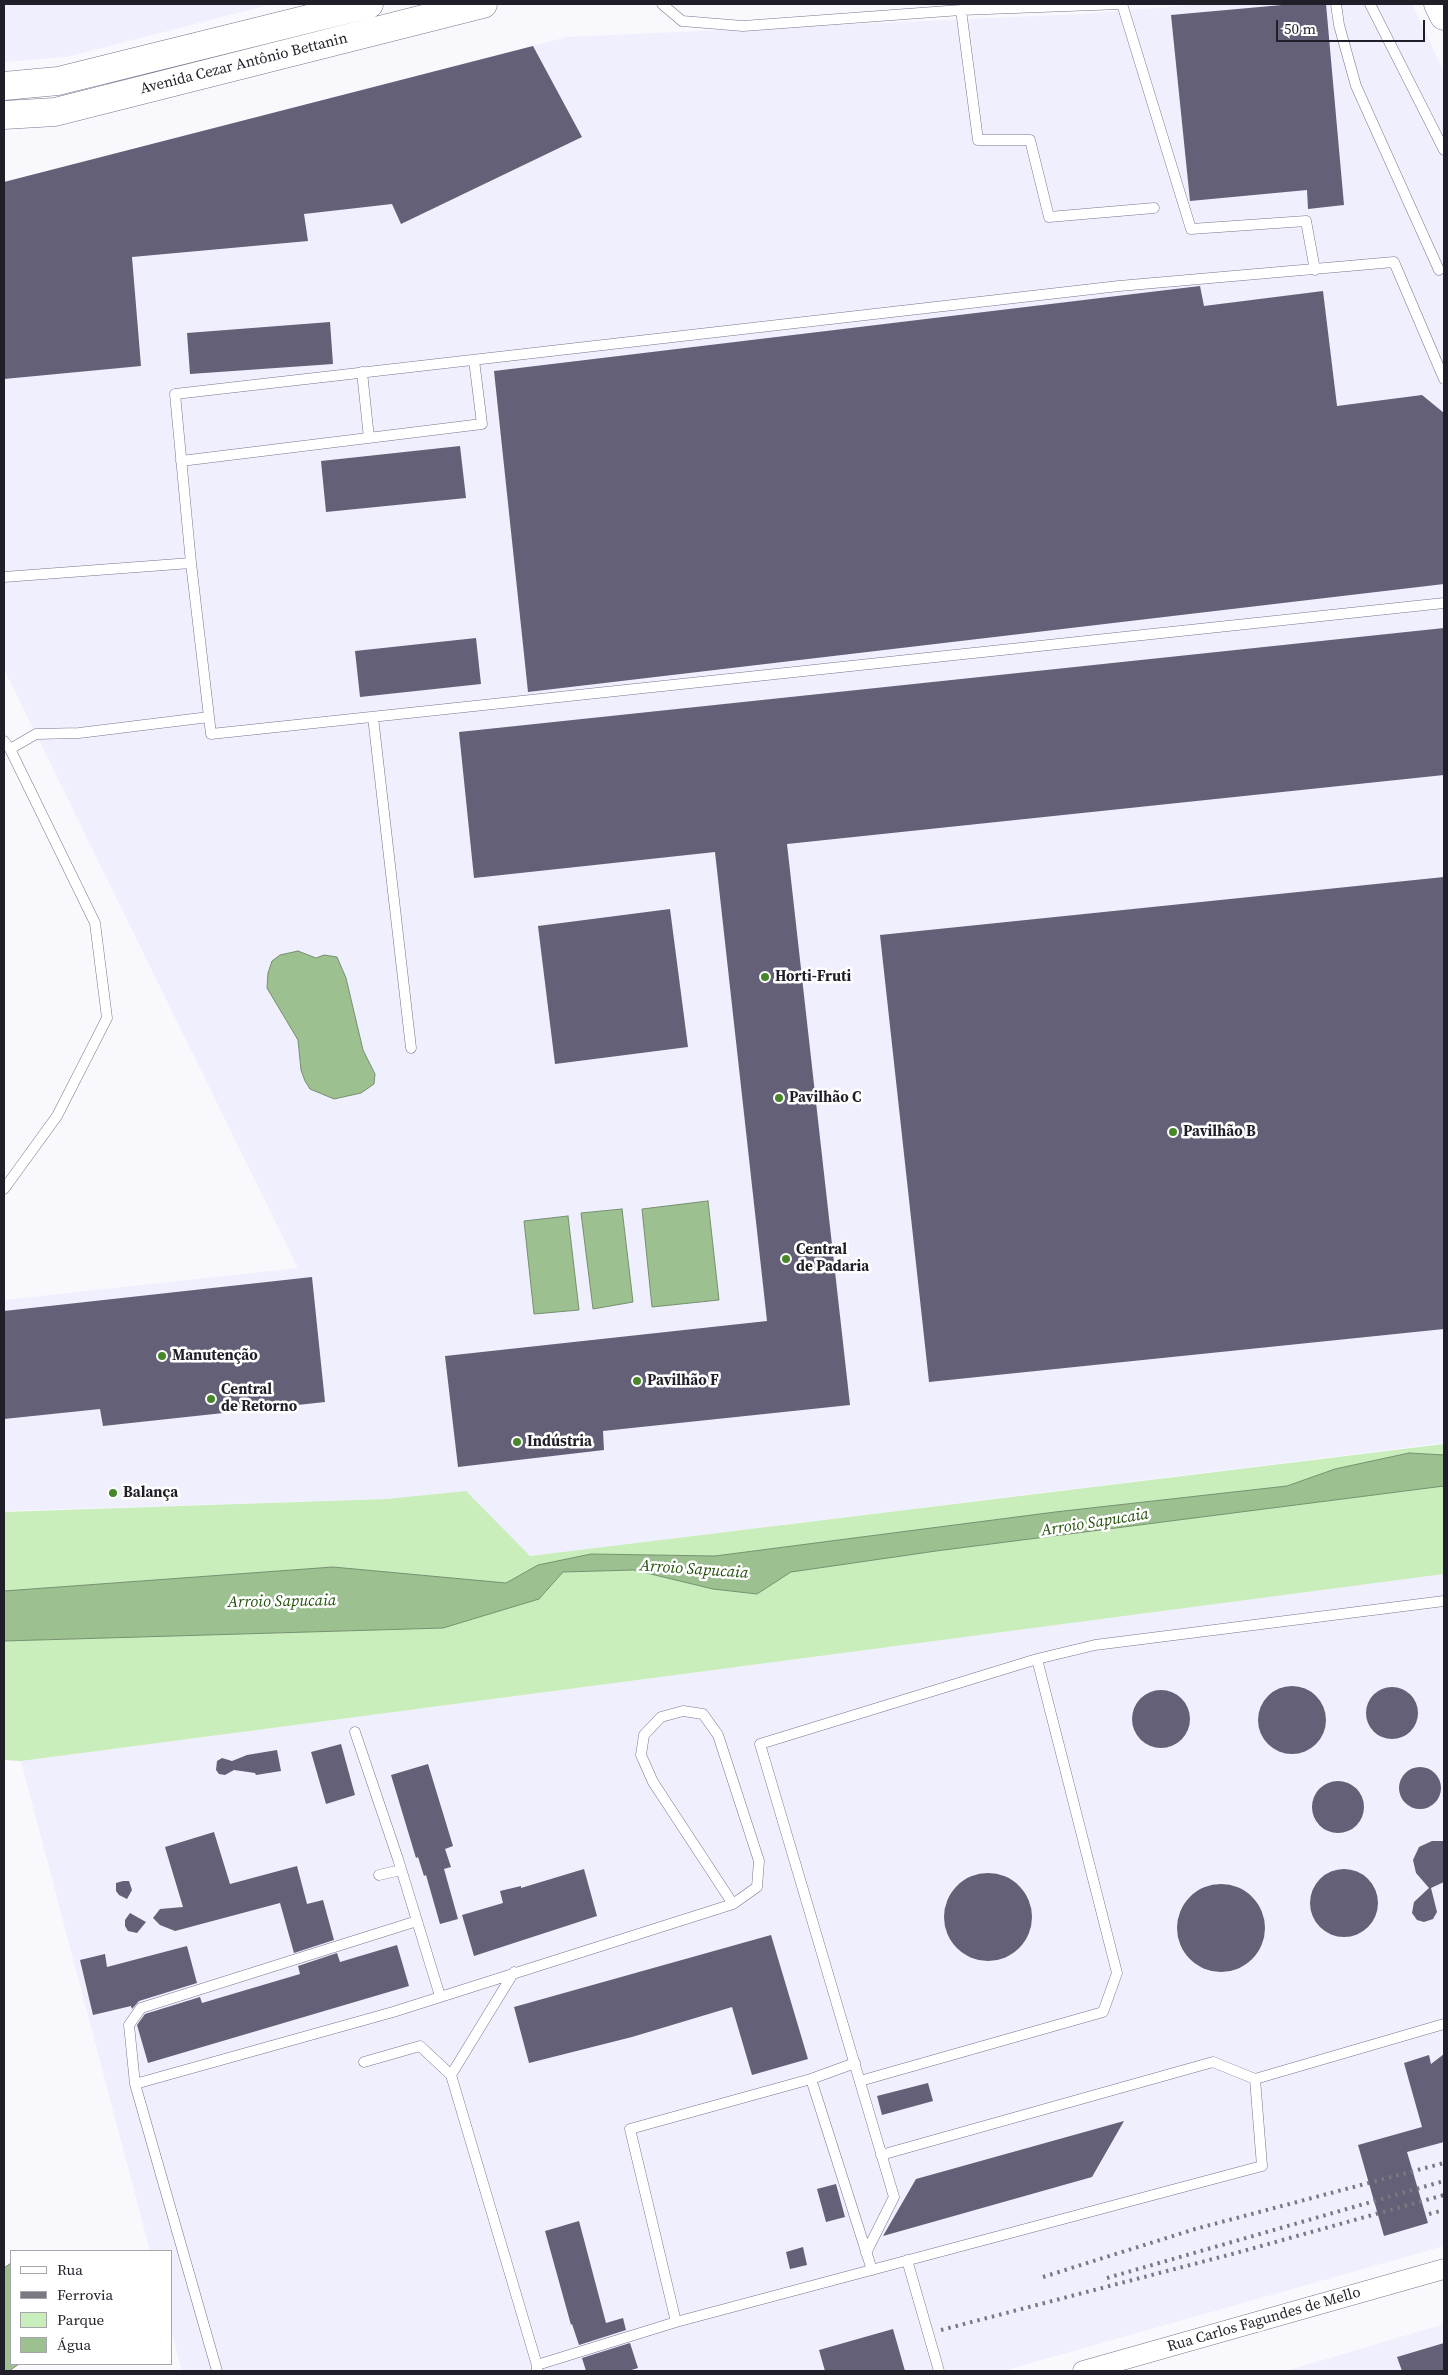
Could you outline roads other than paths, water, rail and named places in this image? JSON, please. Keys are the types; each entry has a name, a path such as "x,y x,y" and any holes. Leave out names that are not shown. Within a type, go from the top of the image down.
{"main road":[{"name":"Avenida Cezar Antônio Bettanin","path":"4,86 58,82 369,4"},
{"name":"Avenida Cezar Antônio Bettanin","path":"4,115 55,112 483,4"},
{"path":"1438,4 1444,16"}],"street":[{"name":"Rua Carlos Fagundes de Mello","path":"1083,2371 1444,2269"}],"lane":[{"path":"662,4 682,21 743,26 961,10 1122,4 1191,229 1306,221 1315,270"},
{"path":"1336,4 1339,25 1356,86 1439,270"},
{"path":"1370,4 1444,150"},
{"path":"961,10 978,140 1030,140 1049,217 1154,208"},
{"path":"1444,379 1394,262 1120,286 175,394 191,563 211,734 1444,603"},
{"path":"181,461 482,424 474,360"},
{"path":"362,372 370,438"},
{"path":"4,577 191,563"},
{"path":"4,1189 57,1116 107,1018 95,923 7,745 36,734 79,733 209,717"},
{"path":"373,717 411,1048"},
{"path":"866,2253 894,2197 760,1744 1037,1659 1095,1645 1444,1601"},
{"path":"860,2081 1103,2012 1117,1973 1037,1659"},
{"path":"135,2084 440,1996 733,1904 757,1887 759,1861 718,1735 703,1714 682,1712 661,1717 644,1735 641,1755 653,1782 733,1904"},
{"path":"355,1732 440,1996"},
{"path":"380,1875 401,1870"},
{"path":"217,2371 135,2084 129,2025 141,2008 166,1998 417,1921"},
{"path":"451,2075 514,1972"},
{"path":"881,2155 1213,2062 1255,2079 1444,2024"},
{"path":"364,2062 420,2046 451,2075 537,2368 676,2322 1262,2166 1255,2079"},
{"path":"676,2322 630,2130 811,2079 855,2064"},
{"path":"811,2079 872,2270"},
{"path":"907,2260 939,2371"}],"water":[{"path":"298,951 316,958 324,955 337,957 346,978 363,1050 375,1074 374,1084 361,1093 334,1099 310,1089 305,1081 301,1070 298,1040 267,988 268,973 272,961 280,955"},
{"path":"708,1201 719,1300 652,1307 642,1209"},
{"path":"622,1209 633,1302 593,1309 581,1213"},
{"path":"568,1216 579,1310 534,1314 524,1221"},
{"name":"Arroio Sapucaia","path":"1409,1453 1444,1455 1444,1486 936,1551 791,1572 757,1594 713,1589 634,1570 563,1572 539,1599 443,1628 4,1641 4,1591 333,1567 506,1583 538,1565 591,1554 715,1556 1055,1512 1287,1486 1335,1469"},
{"path":"10,2264 10,2365 18,2365 9,2371 4,2371 4,2268"}],"railway":[{"path":"1043,2277 1195,2229 1444,2163"},
{"path":"1107,2278 1444,2181"},
{"path":"941,2330 1236,2253 1444,2195"},
{"path":"1429,2214 1444,2210"}],"place":[{"name":"Horti-Fruti","path":"765,977"},
{"name":"Pavilhão C","path":"779,1098"},
{"name":"Pavilhão B","path":"1173,1132"},
{"name":"Central de Padaria","path":"786,1259"},
{"name":"Manutenção","path":"162,1356"},
{"name":"Pavilhão F","path":"637,1381"},
{"name":"Central de Retorno","path":"211,1399"},
{"name":"Indústria","path":"517,1442"},
{"name":"Balança","path":"113,1493"}]}
